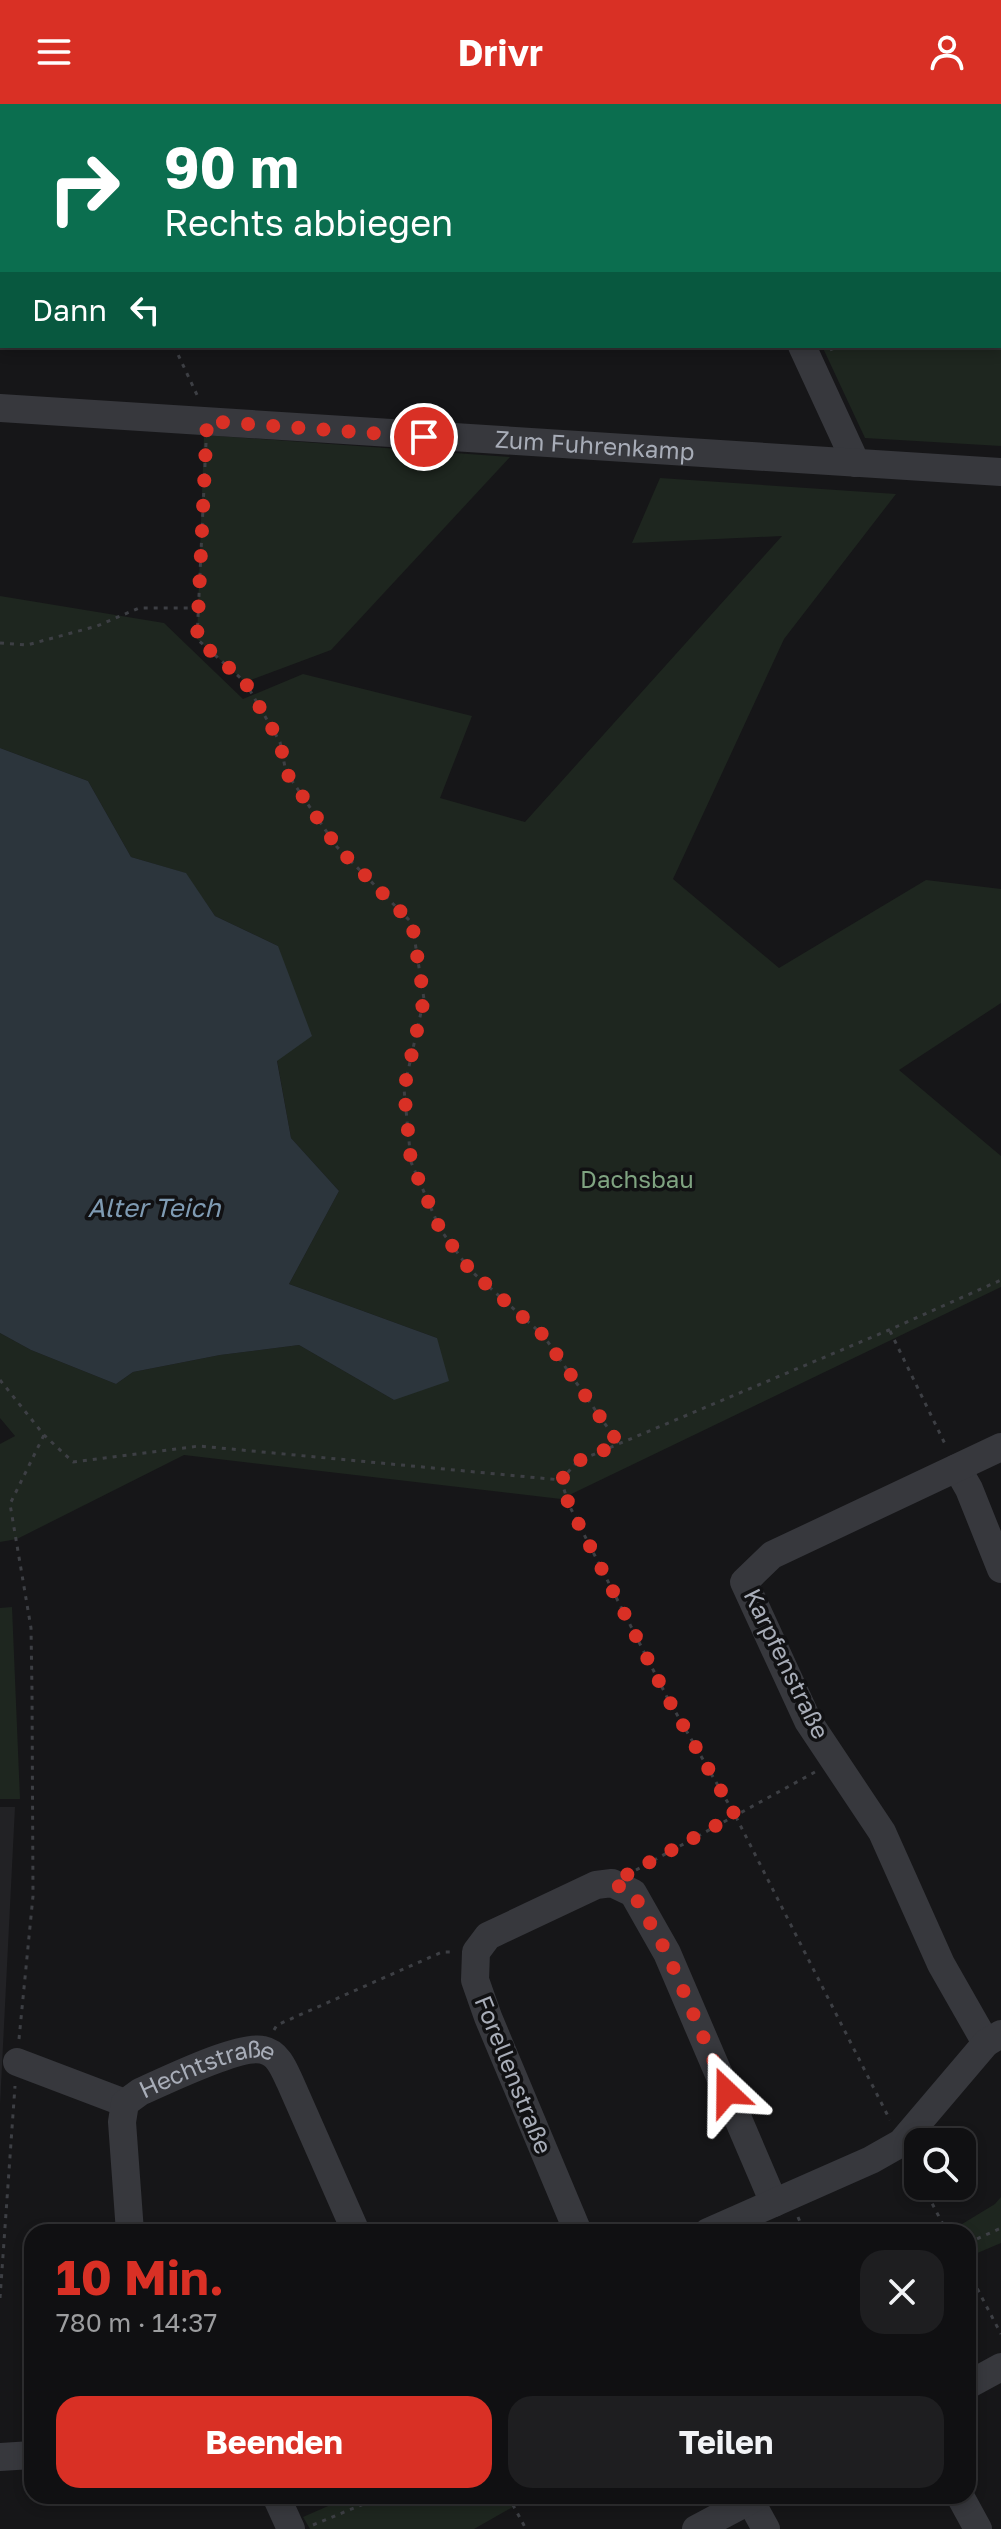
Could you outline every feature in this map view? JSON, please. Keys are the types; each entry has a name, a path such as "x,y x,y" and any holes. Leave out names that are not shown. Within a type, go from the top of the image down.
{"street":[{"path":"803,348 856,463"},
{"name":"Zum Fuhrenkamp","path":"0,408 1001,472"},
{"name":"Karpfenstraße","path":"994,2039 941,1964 882,1832 808,1721 744,1582 772,1555 1001,1447"},
{"path":"957,1468 969,1489 1001,1569"},
{"path":"476,1952 488,1936 596,1885 612,1883 633,1893 667,1953 774,2203"},
{"name":"Forellenstraße","path":"476,1952 475,1980 488,2017 575,2224"},
{"path":"726,2224 871,2160 901,2143 994,2039"},
{"name":"Hechtstraße","path":"129,2224 122,2122 125,2103 140,2092 246,2048 265,2050 278,2059 352,2224"},
{"path":"17,2062 125,2103"},
{"path":"976,2381 1001,2367"},
{"path":"0,2457 24,2456"},
{"path":"282,2504 300,2528"},
{"path":"696,2529 743,2504"},
{"path":"756,2504 766,2529"},
{"path":"964,2504 978,2529"}],"path":[{"path":"175,348 207,421 197,639 245,682 280,742 286,772 337,847 412,923 424,999 404,1089 411,1162 440,1229 470,1270 543,1335 619,1444"},
{"path":"0,643 27,645 97,626 139,608 198,608"},
{"path":"561,1480 578,1461 1001,1280"},
{"path":"889,1330 957,1468"},
{"path":"0,1380 44,1435 73,1462 199,1446 561,1480"},
{"path":"0,2298 33,1896 31,1628 10,1504 44,1435"},
{"path":"561,1480 569,1505 668,1699 735,1815 901,2143"},
{"path":"612,1883 835,1761"},
{"path":"265,2050 277,2025 442,1952 476,1952"},
{"path":"930,2200 943,2224"},
{"path":"976,2239 1001,2228"},
{"path":"976,2286 1001,2334"},
{"path":"300,2528 362,2504"},
{"path":"512,2504 526,2529"}],"shaded area":[{"path":"0,1807 15,1807 0,2105"}],"green space":[{"path":"823,348 1001,348 1001,446 865,438"},
{"path":"204,435 510,457 331,650 245,682 197,639"},
{"name":"Dachsbau","path":"660,478 896,494 784,639 673,879 779,968 926,880 1001,889 1001,1003 899,1070 1001,1156 1001,1287 561,1499 184,1455 17,1539 0,1542 0,1444 15,1436 0,1418 0,1333 31,1350 116,1384 133,1372 220,1355 299,1345 394,1400 437,1338 289,1284 339,1191 291,1138 277,1060 278,946 215,916 185,873 131,857 88,781 0,748 0,596 164,623 243,699 303,674 472,716 440,798 525,822 782,536 632,543"},
{"path":"12,1607 20,1799 0,1799 0,1608"},
{"path":"1001,2197 1001,2243 976,2254 976,2224 962,2224"},
{"path":"333,2504 518,2504 474,2529 310,2529 303,2517"}],"water":[{"name":"Alter Teich","path":"0,748 88,781 131,857 186,873 215,916 278,946 312,1036 277,1061 291,1138 339,1191 289,1284 437,1338 449,1381 394,1400 299,1345 220,1355 133,1372 116,1384 31,1350 0,1333"}],"route":[{"path":"424,437 207,421 197,639 245,682 280,742 286,772 337,847 412,923 424,999 404,1089 411,1162 440,1229 470,1270 543,1335 619,1444 578,1461 561,1480 569,1505 668,1699 735,1815 612,1883 633,1893 667,1953 727,2092"}]}
